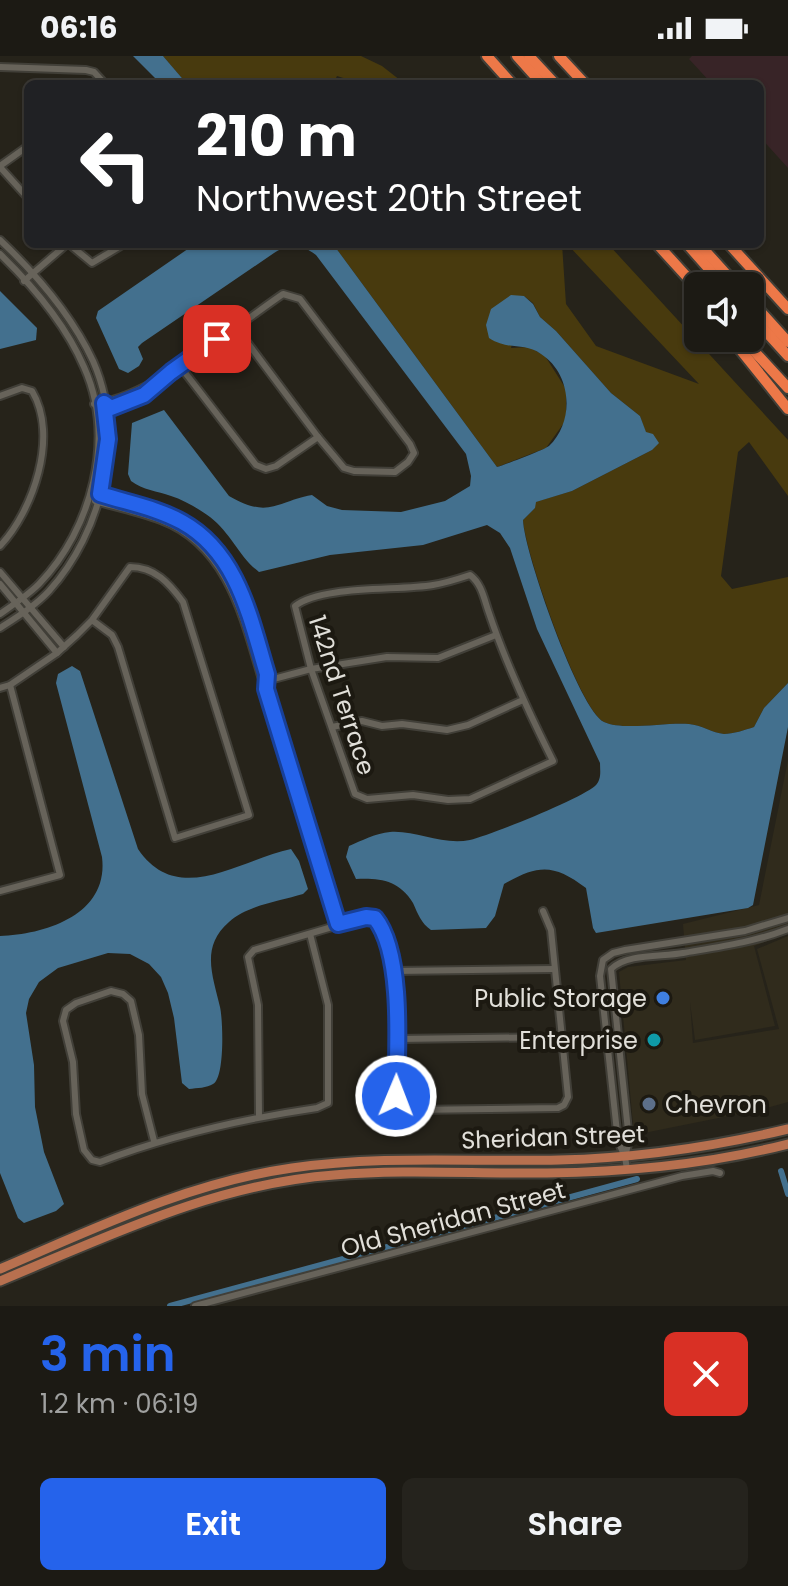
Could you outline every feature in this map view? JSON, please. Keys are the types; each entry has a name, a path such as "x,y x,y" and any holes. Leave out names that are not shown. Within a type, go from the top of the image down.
{"highway":[{"path":"487,56 508,80"},
{"path":"517,56 538,80"},
{"path":"529,56 551,80"},
{"path":"559,56 581,80"},
{"path":"661,248 684,274"},
{"path":"691,248 712,272"},
{"path":"703,248 724,272"},
{"path":"733,248 788,309"},
{"path":"764,315 788,342"},
{"path":"764,329 788,356"},
{"path":"742,352 788,409"},
{"path":"755,352 788,388"}],"main road":[{"name":"Sheridan Street","path":"0,1269 139,1209 193,1190 248,1176 334,1163 387,1160 625,1157 699,1148 780,1132"},
{"path":"755,1152 780,1132 788,1144"},
{"name":"Sheridan Street","path":"0,1281 195,1201 294,1179 335,1174 551,1173 627,1169 755,1152 788,1144"}],"street":[{"path":"0,67 86,70 94,72 101,80"},
{"path":"24,149 0,167 24,194"},
{"path":"0,240 68,318 82,340 94,364 104,403 108,439 99,498 81,546 46,594 0,628"},
{"path":"24,281 63,248"},
{"path":"73,248 92,263 117,248"},
{"path":"0,254 60,324 74,346 86,370 99,443 97,467 72,539 38,585 0,614"},
{"path":"94,404 104,403 111,408 138,398 235,326 283,294 290,294 300,299 410,444 414,453 408,462 395,472 344,468 235,326"},
{"path":"180,366 256,465 266,469 276,466 318,437"},
{"path":"0,396 22,388 32,391 38,400 42,429 40,470 30,501 13,533 0,546"},
{"path":"89,495 156,511 181,522 202,536 219,553 240,588 267,674 270,704 338,924"},
{"path":"0,688 10,685 57,653 92,620 130,567 144,567 168,582 183,602 249,815 175,838 118,647 112,635 92,620"},
{"path":"0,572 57,653"},
{"name":"142nd Terrace","path":"496,635 478,581 470,575 432,585 362,590 305,599 295,606 311,669 355,794 367,799 413,795 448,800 470,799 553,761 523,700"},
{"path":"0,584 19,600"},
{"path":"27,610 64,647"},
{"path":"266,681 311,669 387,657 438,658 496,635 523,700 468,725 447,730 402,724 382,726 362,721 332,727"},
{"path":"0,891 60,875 10,685"},
{"path":"259,1116 258,1005 248,957 254,950 366,917 375,918 382,926 394,971 396,1096 399,1105 409,1110 558,1108 564,1105 568,1097 551,930 543,911"},
{"path":"627,1169 618,1141 600,976 603,960 625,950 745,931 788,918"},
{"path":"625,1157 629,1140 611,969 617,963 756,939 788,929"},
{"path":"154,1141 142,1094 139,1035 131,1001 123,994 111,991 76,1003 66,1010 63,1021 73,1062 76,1114 84,1150 92,1160 100,1162 154,1141 259,1116 317,1108 328,1103 328,1005 310,934"},
{"path":"394,971 554,969"},
{"path":"397,1039 561,1037"},
{"name":"Old Sheridan Street","path":"195,1306 682,1176 720,1173"}],"shaded area":[{"path":"163,56 361,56 382,66 400,80 350,80 337,76 335,80 184,80"},
{"path":"692,56 788,56 788,168 764,141 764,80 708,80 689,59"},
{"path":"336,248 562,248 566,304 596,346 699,384 571,248 612,248 684,327 684,352 707,352 788,440 788,496 749,442 738,452 721,576 732,589 788,577 788,683 764,708 754,727 724,734 689,724 612,725 593,711 581,689 555,628 533,563 523,520 535,508 535,502 572,491 652,450 640,416 611,393 524,296 511,348 529,347 545,356 566,389 566,420 546,448 497,467"},
{"path":"788,760 788,933 754,946 775,1026 695,1040 690,1002 693,1043 779,1029 757,949 788,936 788,1102 634,1135 619,972 628,967 686,960 683,924 759,905"}],"water":[{"path":"133,56 163,56 184,80 157,80"},
{"path":"189,248 283,248 142,343 138,347 143,359 128,373 119,369 96,318 98,311"},
{"path":"305,248 336,248 497,467 549,446 563,424 566,411 564,385 551,363 535,350 489,338 486,325 491,309 511,295 524,296 533,304 540,317 611,393 640,416 646,432 653,434 659,443 652,450 572,491 536,502 535,508 523,520 526,537 554,628 581,690 593,711 604,722 622,726 689,724 724,734 735,733 754,727 764,708 788,683 788,727 753,905 596,933 586,888 565,874 537,870 504,884 495,916 486,928 431,930 402,889 381,880 356,879 346,857 349,846 390,832 450,841 481,837 586,792 599,781 600,763 537,629 510,548 500,533 487,525 423,545 330,555 259,572 210,517 181,500 131,481 128,474 132,423 164,410 229,496 254,507 272,507 312,495 327,506 342,510 401,512 445,501 470,486 466,454 316,255"},
{"path":"0,291 37,328 36,340 0,349"},
{"path":"72,666 80,671 138,849 154,866 171,875 190,878 210,875 291,849 299,861 308,889 303,894 237,916 214,941 211,962 221,1014 222,1048 217,1080 208,1086 189,1089 182,1083 168,993 161,977 149,964 130,954 108,953 58,968 39,982 29,999 26,1013 34,1065 35,1107 44,1152 64,1204 56,1211 24,1223 18,1218 0,1173 0,936 37,931 71,917 85,907 96,893 102,877 102,857 56,683 58,674"}],"waterway":[{"path":"781,1171 788,1194"},
{"path":"170,1306 637,1179"}],"place":[{"name":"Public Storage","path":"663,998"},
{"name":"Enterprise","path":"654,1040"},
{"name":"Chevron","path":"649,1104"}],"route":[{"path":"217,339 144,395 111,408 104,403 108,439 100,494 156,511 192,528 219,553 236,579 267,674 266,689 338,924 366,917 375,918 382,926 394,971 396,1096"}]}
